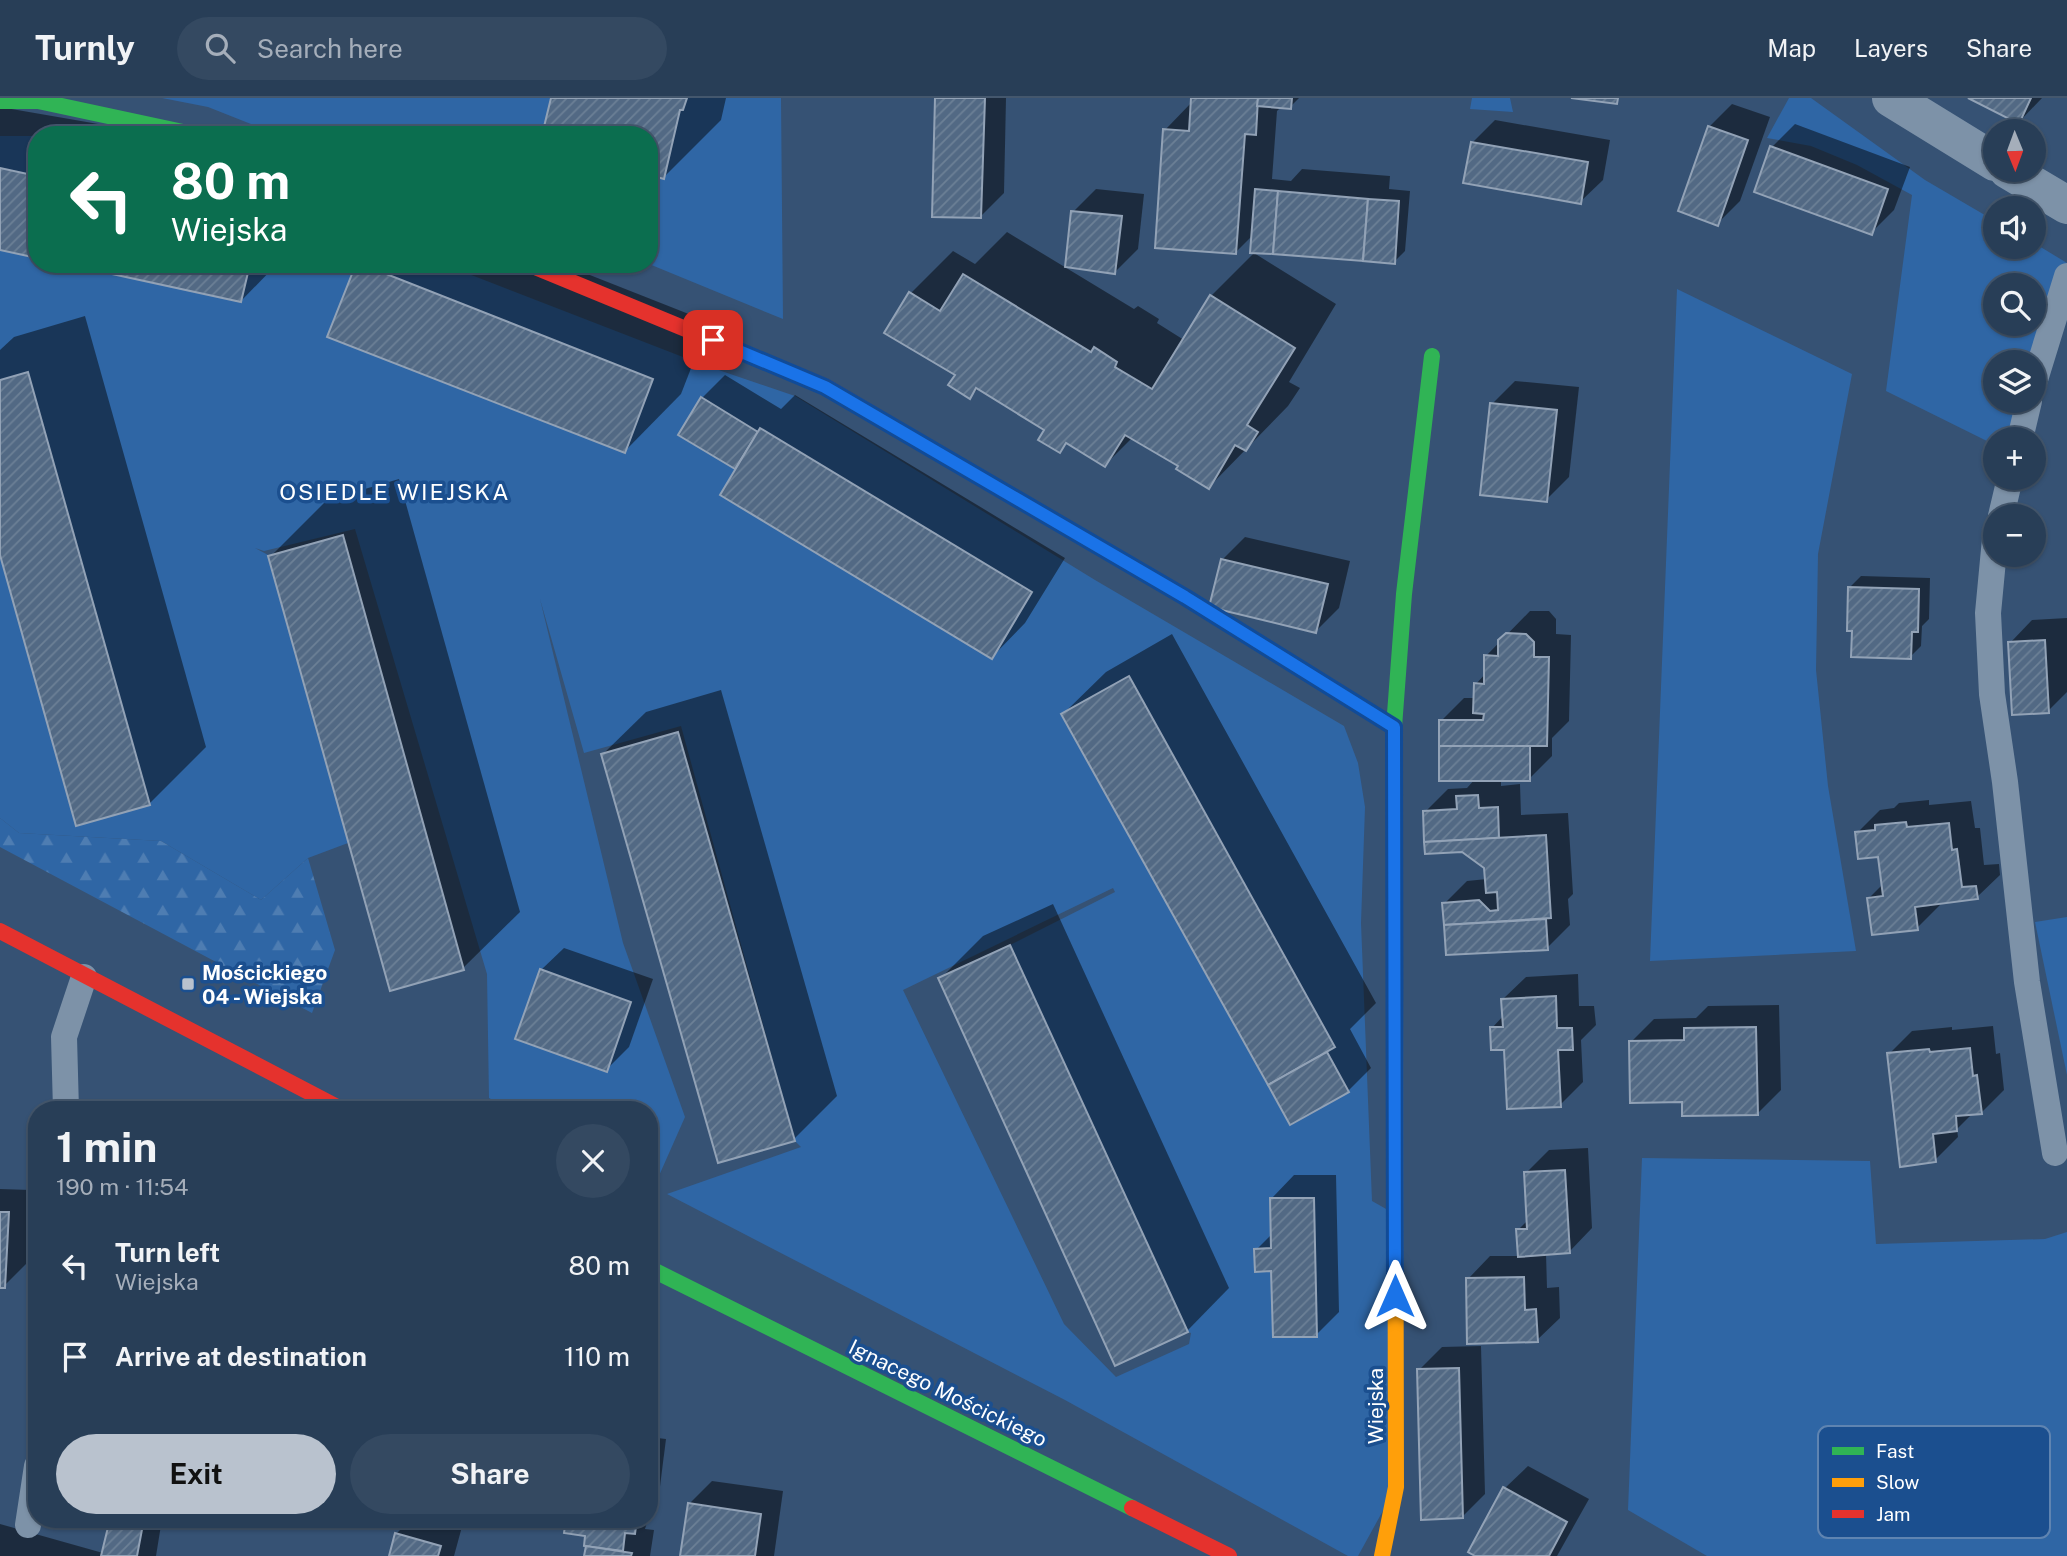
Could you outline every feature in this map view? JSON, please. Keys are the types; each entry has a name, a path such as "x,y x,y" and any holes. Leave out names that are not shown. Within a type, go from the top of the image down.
{"street":[{"path":"1891,98 1983,155"},
{"path":"0,101 38,101 155,126"},
{"path":"2028,182 2067,205"},
{"path":"550,273 825,387 1185,597 1394,727"},
{"name":"Wiejska","path":"1382,1556 1396,1487 1394,727 1404,594 1432,356"},
{"path":"0,931 325,1101"},
{"name":"Ignacego Mościckiego","path":"658,1272 1229,1556"}],"lane":[{"path":"2044,350 2067,276"},
{"path":"1992,567 1988,613 1992,694 2007,794 2028,982 2054,1153"},
{"path":"66,1101 64,1037 84,977"}],"green space":[{"path":"162,98 781,98 783,319 658,268 658,126 256,126 208,107"},
{"path":"1472,98 1510,98 1513,112 1470,109"},
{"path":"1789,98 1811,98 1925,180 1983,214 1983,259 2046,259 2046,250 2067,263 2067,276 2046,331 2046,273 1983,273 1983,336 2044,336 2039,350 1983,350 1983,413 2028,413 2024,427 1983,427 1983,439 1886,391 1912,195 1857,165 1811,146 1767,138"},
{"path":"0,136 28,136 28,273 466,273 701,364 795,396 1095,580 1344,726 1358,763 1365,807 1361,923 1372,1201 1395,1214 1396,1487 1358,1556 1348,1556 1065,1400 667,1194 801,1147 795,1141 681,726 584,753 540,599 623,943 685,1117 658,1178 658,1101 495,1101 489,1098 487,974 355,529 264,551 255,548 270,556 348,843 308,858 261,900 161,841 19,833 0,818","holes":["1113,888 1115,892 1010,945 1188,1332 1191,1333 1189,1344 1116,1377 1064,1324 903,990"]},
{"path":"1677,289 1852,374 1818,554 1816,670 1828,786 1856,951 1650,961"},
{"path":"0,818 19,833 161,841 261,900 308,858 335,950 312,1013 0,847"},
{"path":"2067,917 2067,1075 2035,922"},
{"path":"1642,1158 1870,1161 1876,1244 2045,1239 2067,1232 2067,1556 1707,1556 1628,1510"}],"building":[{"path":"551,98 687,98 683,110 680,110 664,179 658,177 658,126 544,126"},
{"path":"935,98 985,98 981,218 932,217"},
{"path":"1191,98 1258,98 1256,135 1245,134 1236,254 1155,248 1163,129 1189,131"},
{"path":"1258,98 1292,98 1291,109 1257,106"},
{"path":"1571,98 1618,98 1617,104"},
{"path":"1968,98 2031,98 2021,119 2009,119"},
{"path":"1708,126 1748,140 1718,226 1678,211"},
{"path":"1471,142 1588,162 1581,204 1463,183"},
{"path":"1770,146 1888,189 1872,235 1754,192"},
{"path":"0,168 28,174 28,256 0,250"},
{"path":"1255,189 1278,191 1273,254 1250,253"},
{"path":"1278,191 1368,199 1363,261 1273,254"},
{"path":"1368,199 1399,201 1395,264 1363,261"},
{"path":"1071,211 1122,216 1115,274 1065,267"},
{"path":"107,273 248,273 241,302"},
{"path":"352,273 384,273 653,379 625,453 327,337"},
{"path":"963,274 1091,352 1094,347 1117,362 1115,367 1152,389 1210,295 1295,348 1247,425 1258,432 1246,451 1235,445 1209,489 1176,469 1178,466 1125,435 1105,467 1066,443 1060,453 1038,440 1044,430 976,388 970,399 948,385 955,375 884,333 909,292 940,311"},
{"path":"28,372 150,805 76,826 0,555 0,380"},
{"path":"701,397 758,432 735,469 678,435"},
{"path":"1490,403 1557,410 1547,502 1480,495"},
{"path":"760,428 1032,592 992,659 720,495"},
{"path":"343,535 464,970 390,991 268,556"},
{"path":"1221,559 1328,584 1316,633 1209,607"},
{"path":"1848,587 1919,589 1918,632 1912,632 1911,659 1851,657 1852,631 1847,631"},
{"path":"1506,633 1526,634 1534,642 1534,657 1549,657 1547,746 1439,746 1439,720 1483,720 1484,714 1473,713 1474,683 1484,684 1484,655 1498,656 1498,640"},
{"path":"2045,640 2049,713 2012,715 2008,642"},
{"path":"1129,676 1335,1047 1268,1085 1061,714"},
{"path":"678,732 795,1141 718,1163 601,754"},
{"path":"1439,746 1530,746 1530,781 1439,781"},
{"path":"1478,795 1479,808 1498,807 1499,838 1424,842 1423,811 1457,809 1456,796"},
{"path":"1906,822 1907,827 1949,823 1952,850 1957,849 1962,887 1976,886 1978,899 1915,907 1918,930 1872,935 1867,898 1883,896 1878,857 1858,859 1855,832 1875,830 1875,825"},
{"path":"1546,835 1551,918 1444,925 1442,903 1479,900 1490,911 1498,910 1497,892 1486,893 1484,868 1462,852 1425,854 1424,842"},
{"path":"1546,919 1548,950 1446,955 1444,925"},
{"path":"1010,945 1188,1332 1115,1366 938,978"},
{"path":"540,969 631,1002 607,1072 515,1039"},
{"path":"1556,996 1557,1028 1572,1028 1573,1050 1558,1050 1561,1107 1507,1109 1504,1050 1491,1050 1490,1027 1503,1027 1501,999"},
{"path":"1756,1027 1758,1115 1682,1116 1682,1102 1630,1103 1629,1041 1684,1040 1684,1028"},
{"path":"1970,1048 1982,1114 1956,1116 1957,1131 1933,1134 1936,1162 1900,1167 1887,1053"},
{"path":"1327,1052 1349,1092 1290,1125 1268,1085"},
{"path":"1565,1170 1570,1253 1518,1257 1516,1229 1527,1229 1524,1172"},
{"path":"1270,1198 1314,1198 1317,1337 1273,1337 1271,1271 1255,1272 1254,1249 1271,1248"},
{"path":"0,1212 9,1212 5,1288 0,1288"},
{"path":"1524,1277 1525,1310 1536,1309 1538,1342 1467,1344 1466,1278"},
{"path":"1459,1368 1463,1518 1421,1520 1417,1369"},
{"path":"1503,1487 1567,1522 1549,1556 1475,1556 1468,1552"},
{"path":"688,1503 761,1514 755,1556 680,1556"},
{"path":"108,1528 142,1528 137,1556 101,1556"},
{"path":"565,1528 636,1528 635,1534 625,1533 623,1551 584,1546 585,1536 564,1533"},
{"path":"395,1533 441,1546 438,1556 389,1556"},
{"path":"586,1546 632,1553 631,1556 584,1556"}],"traffic: fast":[{"path":"0,101 38,101 155,126"},
{"path":"1395,982 1394,727 1404,594 1432,356"},
{"path":"658,1272 1132,1508"}],"traffic: slow":[{"path":"996,487 1185,597 1394,727"},
{"path":"1382,1556 1396,1487 1395,982"}],"traffic: jam":[{"path":"550,273 826,387 996,487"},
{"path":"0,931 326,1101"},
{"path":"1132,1508 1229,1556"}],"place":[{"name":"Mościckiego 04 - Wiejska","path":"188,984"}],"district":[{"name":"OSIEDLE WIEJSKA","path":"395,491"}],"route":[{"path":"713,340 825,387 1185,597 1394,727 1395,1296"}]}
